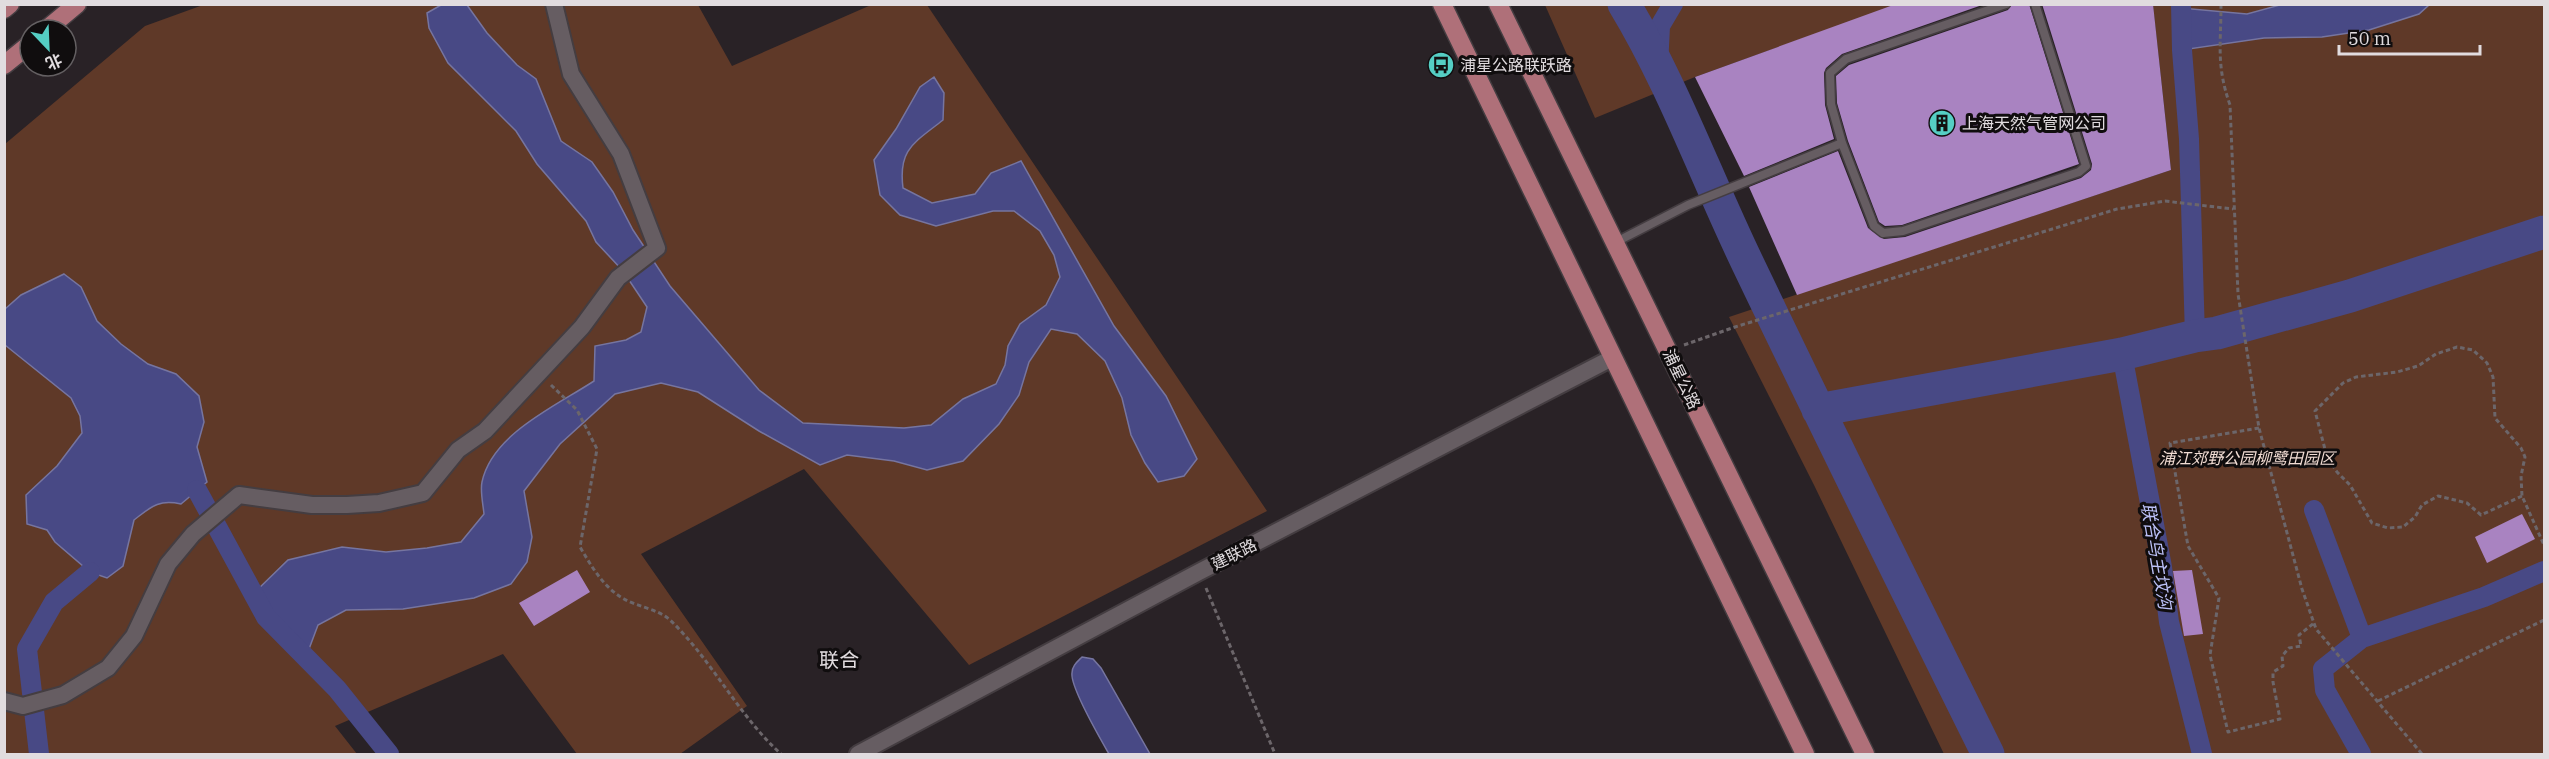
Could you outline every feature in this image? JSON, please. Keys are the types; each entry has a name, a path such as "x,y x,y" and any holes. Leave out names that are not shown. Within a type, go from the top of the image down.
{"main road":[{"path":"4,9 10,4"},
{"path":"60,18 76,4"},
{"path":"1442,4 1805,754"},
{"name":"浦星公路","path":"1498,4 1865,754"},
{"path":"4,65 18,54"}],"street":[{"path":"4,701 23,706 63,695 108,668 134,636 168,564 193,534 239,495 312,506 379,503 423,493 458,450 485,431 582,327 618,278 657,248 621,154 571,74 554,4"},
{"name":"建联路","path":"858,754 1199,572 1612,358"}],"lane":[{"path":"2006,4 1846,58 1830,73 1831,104 1842,143 1874,226 1883,234 1903,231 2079,172 2086,166 2035,4"},
{"path":"1616,242 1688,205 1842,143"}],"path":[{"path":"2222,5 2218,54 2230,105 2238,294 2259,428 2302,589 2314,623 2422,754"},
{"path":"1668,350 2117,209 2165,201 2233,209"},
{"path":"2522,496 2481,515 2467,503 2438,496 2422,505 2415,517 2403,527 2388,528 2372,524 2350,485 2327,457 2314,411 2343,382 2356,377 2397,372 2418,366 2436,354 2457,347 2473,350 2487,363 2493,377 2494,417 2521,448 2525,457 2521,476 2522,496 2544,545"},
{"path":"538,373 577,410 597,449 580,547 599,579 623,599 668,618 706,660 760,735 781,754"},
{"path":"2259,428 2170,443 2188,546 2219,598 2210,655 2228,732 2280,719 2272,682 2273,672 2283,666 2282,656 2289,648 2301,646 2299,635 2314,623"},
{"path":"1199,572 1275,754"},
{"path":"2378,702 2544,620"}],"green space":[{"path":"203,5 698,5 732,66 871,5 927,5 1267,511 969,665 804,469 641,554 747,706 680,754 577,754 503,654 335,726 357,754 5,754 5,144 145,26"},
{"path":"1545,5 1896,5 1695,77 1595,118"},
{"name":"浦江郊野公园柳鹭田园区","path":"2153,5 2544,5 2544,754 1944,754 1814,485 1729,317 2171,170"}],"shaded area":[{"path":"441,5 467,5 487,33 517,65 536,79 561,141 592,162 613,192 633,230 670,286 759,390 803,423 904,428 931,425 963,399 996,384 1005,365 1008,346 1020,324 1046,305 1060,277 1054,255 1040,231 1014,211 993,211 936,226 900,215 880,195 874,160 896,129 920,87 934,77 944,93 943,120 910,148 903,164 903,188 932,203 975,194 991,173 1021,161 1114,326 1166,396 1197,459 1184,476 1158,482 1145,463 1131,435 1122,398 1105,361 1077,334 1051,329 1029,362 1019,395 999,424 963,461 927,470 894,461 847,455 820,465 759,431 698,392 661,383 615,394 560,444 524,491 532,537 527,562 511,584 474,598 403,609 346,610 318,625 306,657 254,593 288,560 342,547 386,552 461,542 484,514 482,482 488,465 498,449 544,411 594,381 595,346 626,340 641,332 647,307 623,271 596,242 586,221 537,164 516,131 448,63 429,28 427,13"},
{"path":"2280,5 2429,5 2419,14 2369,30 2322,37 2264,38 2182,50 2181,8 2247,14"},
{"path":"64,274 81,287 97,321 121,344 148,364 176,374 199,396 204,422 197,447 207,482 181,504 161,503 134,520 123,566 107,578 90,572 55,542 47,530 27,524 26,495 57,466 82,433 80,416 71,398 5,345 5,309 21,295"},
{"path":"1082,657 1093,659 1101,668 1150,754 1109,754 1087,714 1073,680 1073,668"}],"building":[{"path":"1896,4 1985,4 1842,54 1826,68 1824,73 1825,105 1834,139 1744,176 1695,77"},
{"path":"2012,4 2029,4 2079,164 1902,225 1885,226 1879,222 1848,141 1837,103 1836,76 1849,65 2008,10"},
{"path":"2042,4 2153,4 2171,170 1797,295 1749,187 1838,151 1868,228 1884,239 1905,237 2081,178 2091,170 2092,164"},
{"path":"2522,514 2535,539 2487,563 2475,537"},
{"path":"577,570 590,592 534,626 519,603"},
{"path":"2192,570 2203,634 2184,636 2173,571"}],"waterway":[{"path":"1624,4 1674,99 1747,262 1988,754"},
{"path":"1658,67 1660,26 1673,4"},
{"name":"联合鸟主坟沟","path":"2181,4 2189,139 2195,336"},
{"name":"联合鸟主坟沟","path":"1818,410 2122,354 2195,336 2217,333 2350,296 2544,232"},
{"name":"联合鸟主坟沟","path":"2122,354 2162,567 2169,622 2202,754"},
{"path":"197,490 266,617 337,689 389,754"},
{"path":"2314,510 2362,638"},
{"path":"2361,754 2325,690 2323,669 2362,638 2484,597 2544,571"},
{"path":"39,754 27,649 54,602 90,572"}],"place":[{"name":"浦星公路联跃路","path":"1441,65"},
{"name":"上海天然气管网公司","path":"1942,123"}],"district":[{"name":"联合","path":"839,659"}]}
